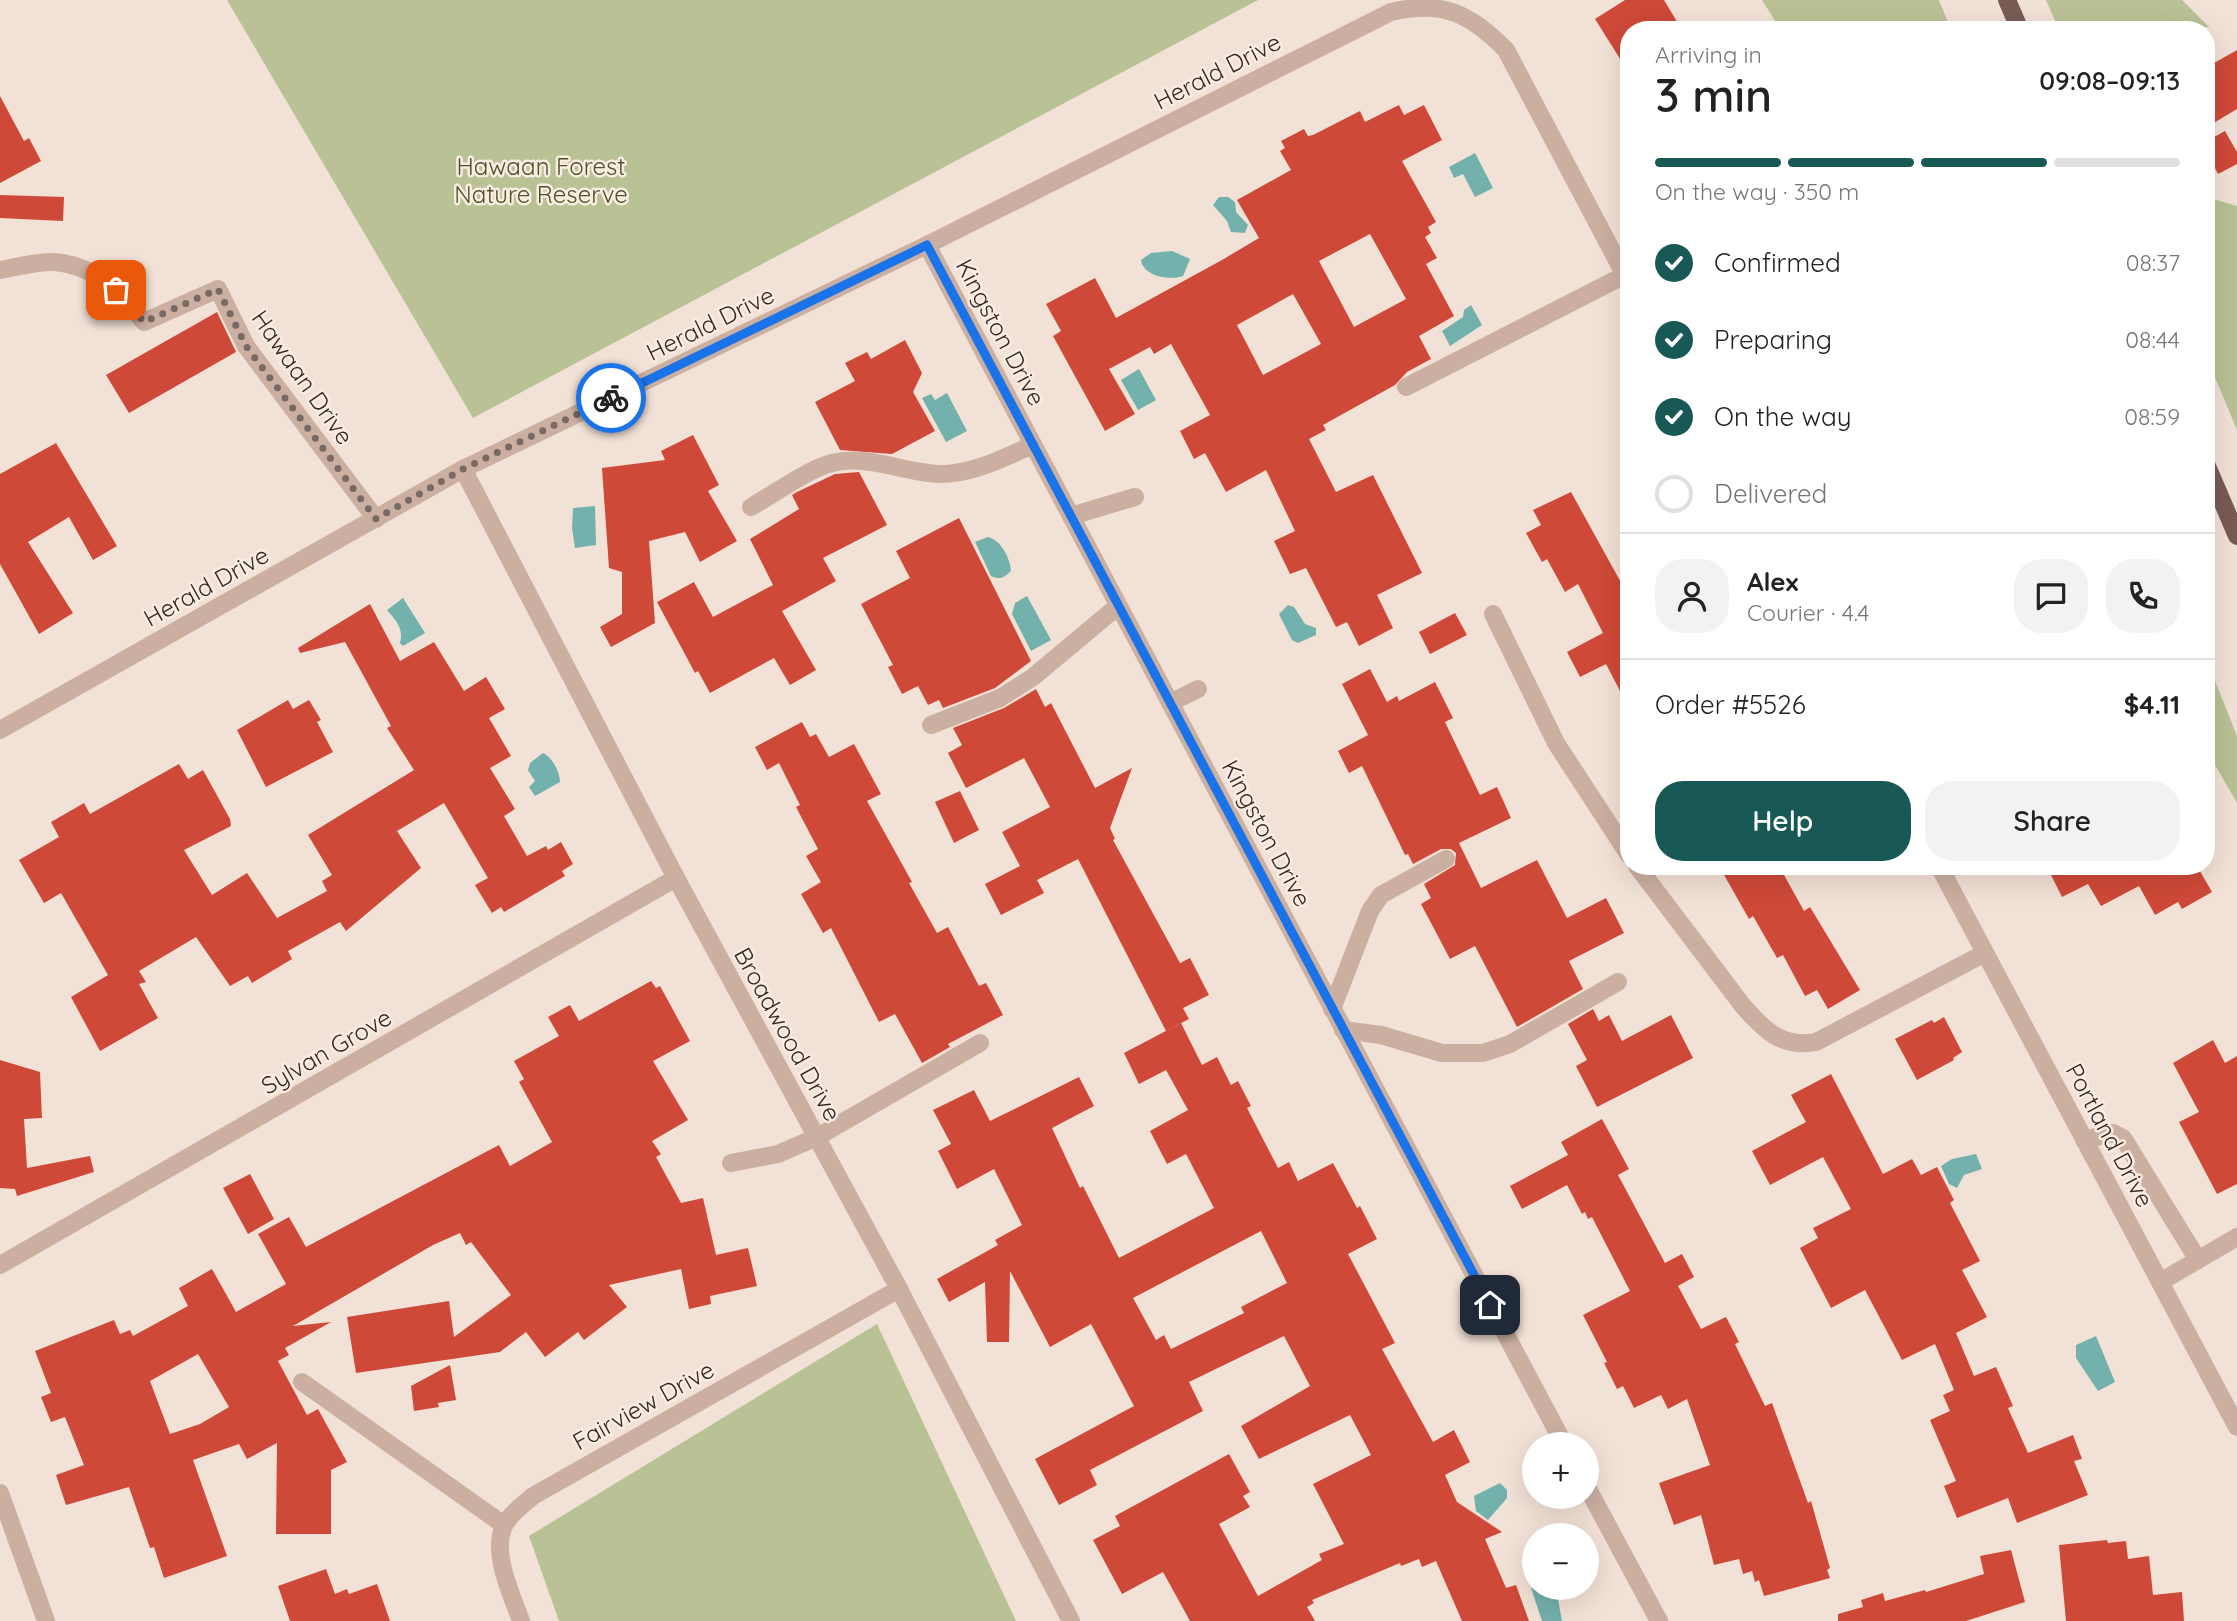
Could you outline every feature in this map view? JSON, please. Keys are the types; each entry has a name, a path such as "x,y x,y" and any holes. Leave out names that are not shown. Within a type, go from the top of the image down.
{"main road":[{"path":"2007,0 2016,21"},
{"path":"2215,485 2237,536"}],"street":[{"name":"Herald Drive","path":"0,730 463,469 927,245 1369,21 1416,6 1465,16 1486,29 1506,50 1620,266"},
{"name":"Kingston Drive","path":"927,245 1558,1432"},
{"name":"Hawaan Drive","path":"0,270 52,262 75,266 105,281 127,299 144,322 218,289 246,346 376,519"},
{"path":"1406,387 1620,282"},
{"path":"751,507 830,464 856,461 938,474 960,472 981,467 1033,445"},
{"name":"Broadwood Drive","path":"463,469 676,878 900,1289 1071,1621"},
{"path":"1071,516 1135,497"},
{"path":"930,725 1000,698 1033,677 1118,606"},
{"path":"1493,614 1556,743 1620,841"},
{"path":"1170,703 1198,689"},
{"path":"1332,1009 1370,911 1381,895 1446,859"},
{"path":"1644,875 1760,1026 1781,1041 1797,1045 1816,1042 1985,953"},
{"name":"Portland Drive","path":"1944,875 2237,1427"},
{"name":"Sylvan Grove","path":"0,1265 676,878"},
{"path":"1343,1030 1381,1035 1442,1053 1483,1053 1510,1044 1618,982"},
{"path":"731,1163 778,1154 817,1137 980,1043"},
{"path":"2084,1140 2113,1133 2123,1138 2198,1259"},
{"path":"2160,1282 2237,1237"},
{"name":"Fairview Drive","path":"504,1525 533,1496 900,1289"},
{"path":"302,1382 504,1525 502,1561 521,1621"},
{"path":"0,1493 46,1621"},
{"path":"1599,1509 1660,1621"}],"green space":[{"name":"Hawaan Forest Nature Reserve","path":"227,0 1258,0 473,418"},
{"path":"1762,0 1939,0 1947,21 1775,21"},
{"path":"2046,0 2182,0 2203,21 2055,21"},
{"path":"2215,199 2237,206 2237,430 2215,377"},
{"path":"2215,681 2237,736 2237,803 2215,765"},
{"path":"877,1324 1016,1621 559,1621 529,1536"}],"water":[{"path":"1475,153 1493,188 1475,197 1463,174 1454,178 1449,167"},
{"path":"1219,197 1228,197 1235,202 1236,212 1248,225 1245,233 1231,232 1227,221 1213,205"},
{"path":"1172,251 1190,259 1183,276 1158,276 1146,270 1141,260 1151,253"},
{"path":"1471,305 1482,325 1450,346 1442,331 1463,317 1464,310"},
{"path":"1139,369 1156,400 1138,410 1121,380"},
{"path":"947,393 967,431 946,442 922,398 931,394 935,400"},
{"path":"595,506 596,545 575,548 573,508"},
{"path":"988,537 1001,546 1009,561 1011,571 1002,578 991,576 975,542"},
{"path":"1027,596 1051,640 1031,651 1012,614 1015,603"},
{"path":"403,598 425,633 403,646 400,643 398,625 387,610"},
{"path":"1288,605 1294,607 1305,624 1316,628 1316,635 1298,643 1292,640 1279,614"},
{"path":"543,753 555,765 560,782 535,796 529,787 535,781 528,770 530,763"},
{"path":"1976,1154 1982,1169 1964,1175 1957,1188 1949,1184 1941,1166 1952,1159"},
{"path":"2096,1336 2115,1382 2098,1391 2076,1358 2076,1345"},
{"path":"1500,1483 1507,1490 1507,1498 1488,1520 1476,1511 1474,1496"},
{"path":"1535,1600 1558,1600 1562,1621 1542,1621"}],"building":[{"path":"1625,0 1664,0 1677,21 1620,21 1620,59 1595,19"},
{"path":"2237,50 2237,109 2215,122 2215,62"},
{"path":"0,96 24,141 29,138 41,161 0,183"},
{"path":"1399,105 1404,115 1424,105 1442,140 1402,161 1436,222 1428,227 1431,233 1425,237 1437,258 1426,264 1454,316 1419,336 1431,359 1407,372 1395,385 1323,425 1326,430 1309,439 1336,492 1373,475 1422,573 1377,595 1393,628 1359,646 1347,622 1336,627 1306,568 1290,574 1274,541 1295,531 1266,470 1226,492 1205,453 1194,459 1180,431 1210,415 1171,344 1154,354 1150,347 1109,369 1135,414 1105,431 1053,336 1061,331 1046,304 1095,278 1116,318 1222,260 1259,238 1237,200 1291,170 1280,151 1285,148 1281,141 1304,129 1308,136 1313,135 1360,111 1365,122","holes":["1370,234 1406,299 1354,327 1319,261","1293,294 1321,344 1263,375 1237,325"]},
{"path":"2225,131 2237,152 2237,164 2218,174 2215,168 2215,137"},
{"path":"0,195 64,197 63,221 0,218"},
{"path":"217,312 236,352 129,413 106,375"},
{"path":"905,340 922,373 913,392 935,431 892,454 840,450 815,402 855,381 845,363 867,352 871,359"},
{"path":"693,435 719,485 708,491 737,541 700,562 685,532 649,541 655,623 611,647 600,627 622,614 622,572 609,568 602,468 665,460 661,451"},
{"path":"56,443 117,546 93,560 69,517 28,542 73,613 39,634 0,564 0,474"},
{"path":"859,472 887,525 823,558 836,581 782,611 816,670 790,685 774,658 710,693 698,671 695,673 657,602 694,582 713,617 773,585 750,539 799,509 792,495 835,474"},
{"path":"1571,492 1620,581 1620,691 1606,664 1580,677 1567,652 1603,633 1578,584 1565,592 1547,559 1542,562 1526,533 1541,525 1533,510"},
{"path":"959,518 1031,661 995,688 943,708 939,700 928,705 918,686 902,694 888,667 893,665 861,604 910,578 896,551"},
{"path":"370,604 400,661 434,642 464,691 486,677 505,709 489,718 511,756 490,768 515,809 504,816 527,856 546,846 548,850 561,842 573,864 562,871 565,876 504,912 501,907 492,913 475,885 488,878 444,803 397,831 421,868 346,931 340,922 288,951 292,959 252,983 248,976 230,986 196,937 139,971 146,982 139,984 158,1018 100,1051 71,997 108,975 61,893 44,903 19,860 59,837 51,822 84,803 90,814 179,764 188,779 203,770 230,819 231,826 184,850 212,895 247,873 277,918 327,891 322,881 332,875 308,835 414,770 387,728 391,726 345,642 300,653 298,648"},
{"path":"1455,613 1467,635 1430,654 1419,632"},
{"path":"1370,669 1387,702 1397,696 1399,701 1435,682 1453,718 1445,722 1480,795 1497,787 1511,818 1459,843 1481,888 1537,860 1567,918 1606,898 1624,933 1569,961 1583,989 1517,1027 1475,946 1450,959 1421,904 1431,898 1424,884 1455,865 1456,853 1451,849 1441,849 1413,864 1408,854 1405,855 1362,766 1349,773 1338,751 1368,735 1342,684"},
{"path":"1036,689 1045,707 1051,703 1095,788 1132,768 1110,828 1115,839 1113,840 1180,963 1190,958 1209,995 1183,1008 1189,1019 1166,1031 1078,859 1037,880 1044,893 1001,915 985,884 1020,866 1002,832 1050,807 1024,758 966,788 948,753 962,745 953,728 1004,708"},
{"path":"288,700 293,709 309,700 321,720 317,722 333,752 266,787 237,730"},
{"path":"802,722 810,737 816,734 829,757 854,744 881,794 867,801 912,882 909,883 937,933 948,927 979,986 986,983 1003,1015 948,1044 950,1047 922,1063 895,1014 879,1022 831,928 823,933 801,894 821,882 806,856 818,849 796,807 800,805 779,763 767,770 755,747"},
{"path":"960,791 979,830 954,843 935,802"},
{"path":"1724,875 1784,875 1804,911 1810,907 1860,990 1828,1009 1817,990 1805,996 1783,955 1777,958 1753,916 1749,919"},
{"path":"2051,875 2202,875 2212,892 2182,909 2178,902 2155,915 2139,886 2101,906 2088,884 2062,897"},
{"path":"651,981 656,988 660,986 690,1041 653,1061 688,1120 652,1141 661,1154 656,1157 681,1203 703,1198 716,1255 748,1248 757,1286 710,1296 711,1304 689,1309 681,1269 609,1285 627,1307 584,1340 578,1332 545,1357 526,1332 500,1352 356,1373 347,1317 449,1301 454,1337 511,1295 471,1242 466,1245 460,1233 433,1245 293,1326 331,1322 285,1348 289,1355 278,1361 307,1415 318,1409 347,1462 331,1470 331,1534 276,1534 277,1443 247,1459 239,1444 193,1460 227,1556 164,1578 154,1547 150,1548 129,1487 66,1505 56,1475 84,1465 65,1417 51,1422 41,1397 51,1393 35,1351 114,1320 120,1334 130,1330 133,1336 188,1306 179,1288 212,1269 236,1312 286,1284 258,1234 289,1217 306,1247 499,1145 510,1166 552,1142 519,1082 524,1079 514,1061 559,1036 548,1017 570,1005 579,1021","holes":["198,1354 229,1407 200,1424 170,1434 150,1381"]},
{"path":"1593,1009 1599,1021 1609,1015 1622,1041 1671,1015 1693,1058 1597,1107 1576,1066 1587,1060 1568,1024"},
{"path":"1944,1017 1962,1052 1953,1058 1954,1060 1917,1080 1895,1039 1932,1020 1934,1023"},
{"path":"1181,1023 1202,1065 1217,1057 1231,1085 1238,1081 1251,1106 1247,1108 1278,1168 1289,1162 1298,1181 1333,1163 1377,1239 1348,1254 1395,1343 1382,1349 1433,1442 1454,1430 1470,1462 1445,1475 1457,1502 1502,1532 1485,1539 1506,1588 1516,1585 1529,1621 1462,1621 1436,1561 1422,1567 1419,1559 1401,1566 1400,1563 1312,1600 1314,1603 1307,1607 1315,1621 1190,1621 1163,1572 1122,1594 1093,1540 1120,1526 1115,1516 1229,1454 1250,1492 1243,1496 1250,1507 1219,1524 1258,1596 1322,1560 1319,1554 1344,1544 1313,1484 1371,1455 1350,1415 1259,1459 1241,1426 1310,1386 1284,1336 1189,1382 1203,1411 1090,1470 1097,1485 1059,1505 1035,1459 1134,1406 1091,1324 1050,1347 1010,1271 1009,1342 987,1342 985,1282 949,1302 937,1279 998,1245 995,1240 1022,1225 994,1169 957,1189 938,1151 951,1144 933,1110 974,1090 990,1121 1079,1077 1094,1106 1052,1128 1080,1188 1083,1186 1119,1258 1214,1208 1186,1154 1167,1164 1150,1131 1188,1110 1166,1070 1139,1084 1124,1053","holes":["1261,1231 1287,1283 1241,1307 1244,1313 1171,1349 1164,1335 1156,1340 1133,1298"]},
{"path":"2213,1040 2225,1063 2237,1056 2237,1184 2217,1194 2179,1122 2199,1112 2173,1063"},
{"path":"0,1060 40,1072 42,1118 24,1119 27,1168 90,1156 94,1172 17,1196 15,1189 0,1188"},
{"path":"1831,1074 1883,1174 1912,1159 1921,1175 1937,1167 1954,1200 1950,1203 1980,1261 1962,1270 1987,1317 1956,1333 1974,1376 1996,1367 2013,1406 2008,1408 2028,1453 2073,1435 2082,1459 2074,1461 2088,1495 2017,1523 2008,1498 1957,1518 1944,1486 1956,1481 1930,1420 1950,1411 1943,1395 1954,1390 1935,1344 1902,1360 1865,1290 1831,1308 1800,1248 1818,1238 1813,1228 1851,1209 1823,1157 1770,1185 1752,1151 1806,1122 1791,1095"},
{"path":"1602,1119 1629,1169 1618,1175 1665,1263 1682,1254 1694,1277 1678,1286 1701,1329 1726,1317 1739,1342 1735,1344 1765,1406 1772,1403 1808,1503 1811,1501 1830,1568 1827,1570 1830,1578 1764,1596 1759,1580 1755,1582 1752,1571 1743,1574 1739,1559 1714,1565 1701,1515 1674,1525 1659,1483 1710,1465 1687,1399 1668,1409 1661,1395 1634,1408 1623,1386 1617,1389 1604,1363 1607,1362 1583,1315 1630,1291 1592,1217 1588,1219 1585,1212 1582,1214 1567,1185 1522,1209 1510,1186 1568,1155 1561,1142"},
{"path":"250,1174 274,1219 248,1234 223,1188"},
{"path":"450,1365 456,1400 438,1403 439,1407 414,1411 411,1386"},
{"path":"2107,1540 2108,1543 2126,1541 2128,1559 2149,1556 2153,1595 2182,1592 2184,1621 2066,1621 2059,1545"},
{"path":"2011,1550 2025,1602 1966,1621 1838,1621 1838,1614 1863,1607 1861,1600 1883,1593 1885,1601 1925,1590 1926,1592 1984,1574 1980,1556"},
{"path":"326,1569 335,1594 347,1589 349,1594 377,1584 390,1621 290,1621 278,1586"}],"way so far":[{"path":"116,290 127,299 144,322 218,289 246,346 376,519 463,469 611,398"}],"route":[{"path":"611,398 927,245 1490,1305"}]}
